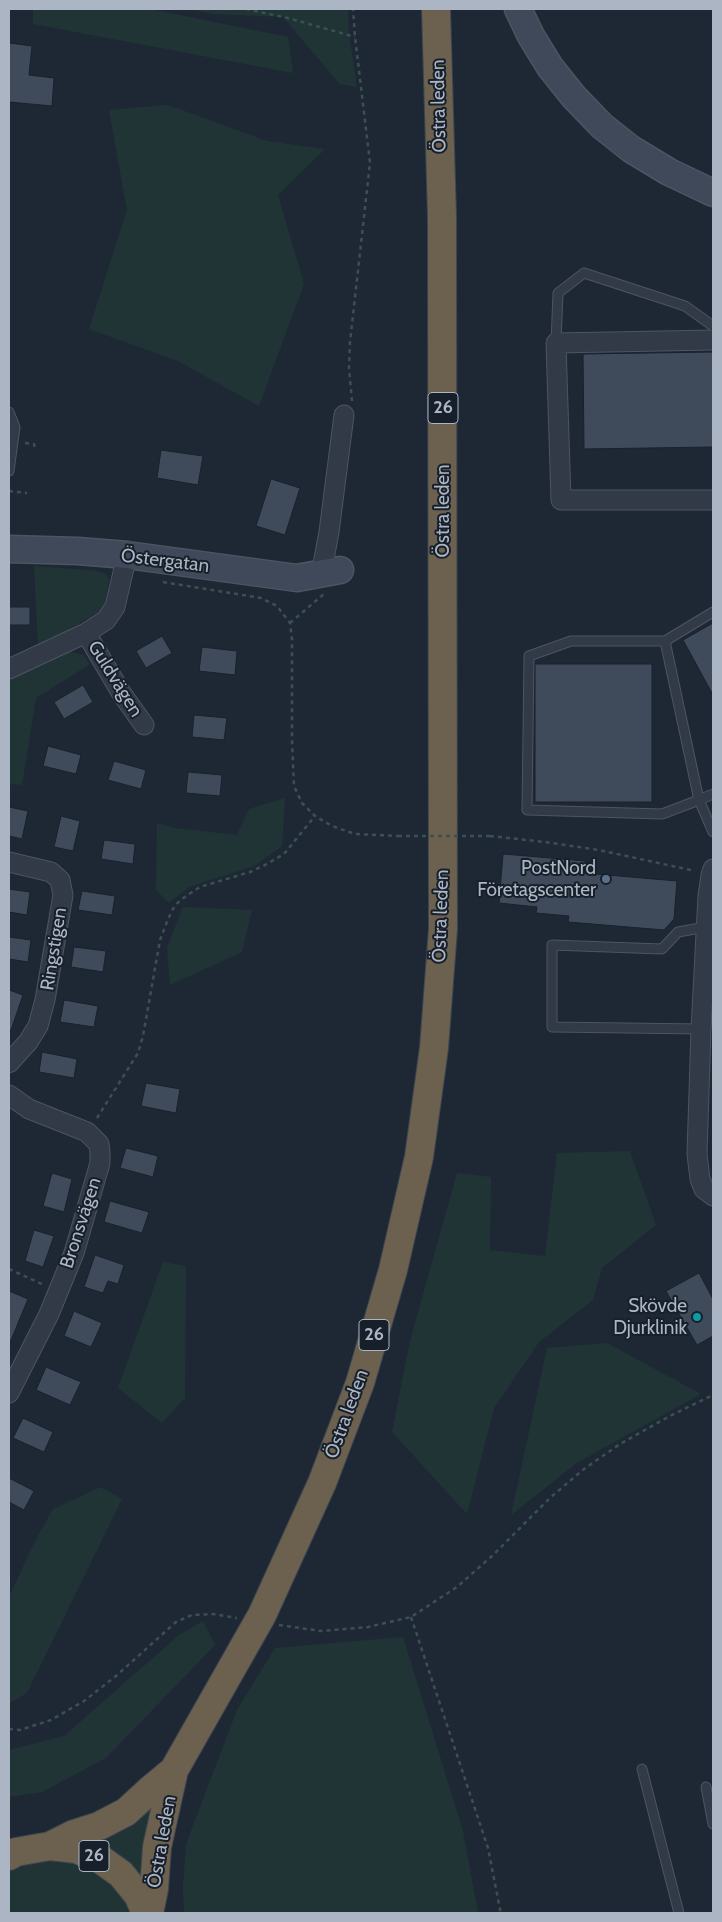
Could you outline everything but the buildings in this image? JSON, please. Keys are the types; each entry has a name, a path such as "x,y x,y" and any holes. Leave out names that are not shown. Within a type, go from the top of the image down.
{"highway":[{"name":"Östra leden","path":"148,1913 154,1889 157,1847 174,1770 262,1615 322,1483 360,1383 393,1270 419,1156 434,1048 442,929 442,216 436,9"},
{"name":"Östra leden","path":"50,1846 74,1834 99,1826 126,1812 174,1770"},
{"name":"26","path":"11,1853 50,1846 76,1849 100,1859 121,1874 138,1895 148,1913"}],"street":[{"path":"518,9 531,36 550,67 602,126 631,149 669,172 713,193"},
{"path":"713,340 556,343 562,500 713,500"},
{"path":"332,572 329,532 348,410"},
{"name":"Östergatan","path":"9,548 127,555 297,578 332,572"},
{"path":"9,670 86,633 106,620 115,607 127,555"},
{"name":"Guldvägen","path":"86,633 122,694 144,725"},
{"name":"Ringstigen","path":"9,862 51,872 60,880 63,895 45,1000 38,1026 28,1042 9,1063"},
{"path":"712,872 706,927 708,1007 701,1029 706,1140 697,1167 704,1189 713,1196"},
{"name":"Bronsvägen","path":"9,1095 29,1108 87,1132 99,1144 100,1152 100,1163 74,1253 49,1314 9,1393"}],"lane":[{"path":"556,343 558,293 584,273 684,306 713,326"},
{"path":"9,412 15,427 9,471"},
{"path":"713,612 664,641 571,641 528,656 528,810 662,814 713,794"},
{"path":"664,641 699,800 713,832"},
{"path":"701,1029 552,1027 552,945 662,949 678,932 706,927"},
{"path":"642,1769 679,1913"},
{"path":"706,1786 713,1824"}],"path":[{"path":"246,9 288,18 355,37"},
{"path":"348,410 350,342 370,163 355,37 354,9"},
{"path":"9,490 27,493"},
{"path":"290,623 324,595 332,572"},
{"path":"162,582 261,598 277,606 290,623 292,639 294,786 302,803 315,816 332,826 355,834 490,836 545,842 599,850 712,872"},
{"path":"92,1125 138,1053 144,1036 160,940 175,905 200,888 250,872 278,858 306,830 315,816"},
{"path":"9,1269 48,1286"},
{"path":"273,1624 320,1630 368,1627 410,1617 456,1587 492,1556 551,1496 584,1468 620,1444 668,1417 713,1395"},
{"path":"9,1729 20,1730 51,1720 84,1701 116,1676 176,1622 192,1615 213,1614 244,1619"},
{"path":"410,1617 488,1848 500,1913"}],"green space":[{"path":"33,9 150,9 288,37 293,73 33,24"},
{"path":"190,9 348,9 349,34 357,87 340,84 283,17 213,14"},
{"path":"168,105 267,141 325,149 278,195 304,284 259,406 178,361 89,329 127,210 109,110"},
{"path":"34,566 99,571 106,574 109,580 105,604 100,611 68,630 38,644"},
{"path":"64,652 83,655 90,664 36,698 22,785 9,784 9,675"},
{"path":"285,798 282,846 254,866 189,887 169,903 156,890 157,823 175,828 237,835 249,809"},
{"path":"183,907 252,910 242,952 170,985 167,947"},
{"path":"630,1151 656,1225 602,1268 593,1300 539,1342 494,1408 467,1514 392,1432 410,1341 457,1173 491,1177 490,1250 545,1256 557,1153"},
{"path":"163,1262 186,1266 185,1398 162,1423 118,1388"},
{"path":"607,1343 701,1394 578,1462 511,1515 547,1348"},
{"path":"101,1487 122,1499 27,1693 9,1703 9,1597 36,1539 53,1509"},
{"path":"203,1621 215,1645 106,1758 42,1792 9,1797 9,1750 64,1736 179,1635"},
{"path":"403,1637 463,1831 478,1913 184,1913 183,1887 186,1844 237,1710 275,1648"},
{"path":"157,1798 146,1892 91,1847 99,1834"},
{"path":"59,1855 114,1879 137,1913 9,1913 9,1866"}],"place":[{"name":"PostNord Företagscenter","path":"606,879"},
{"name":"Skövde Djurklinik","path":"697,1317"}]}
